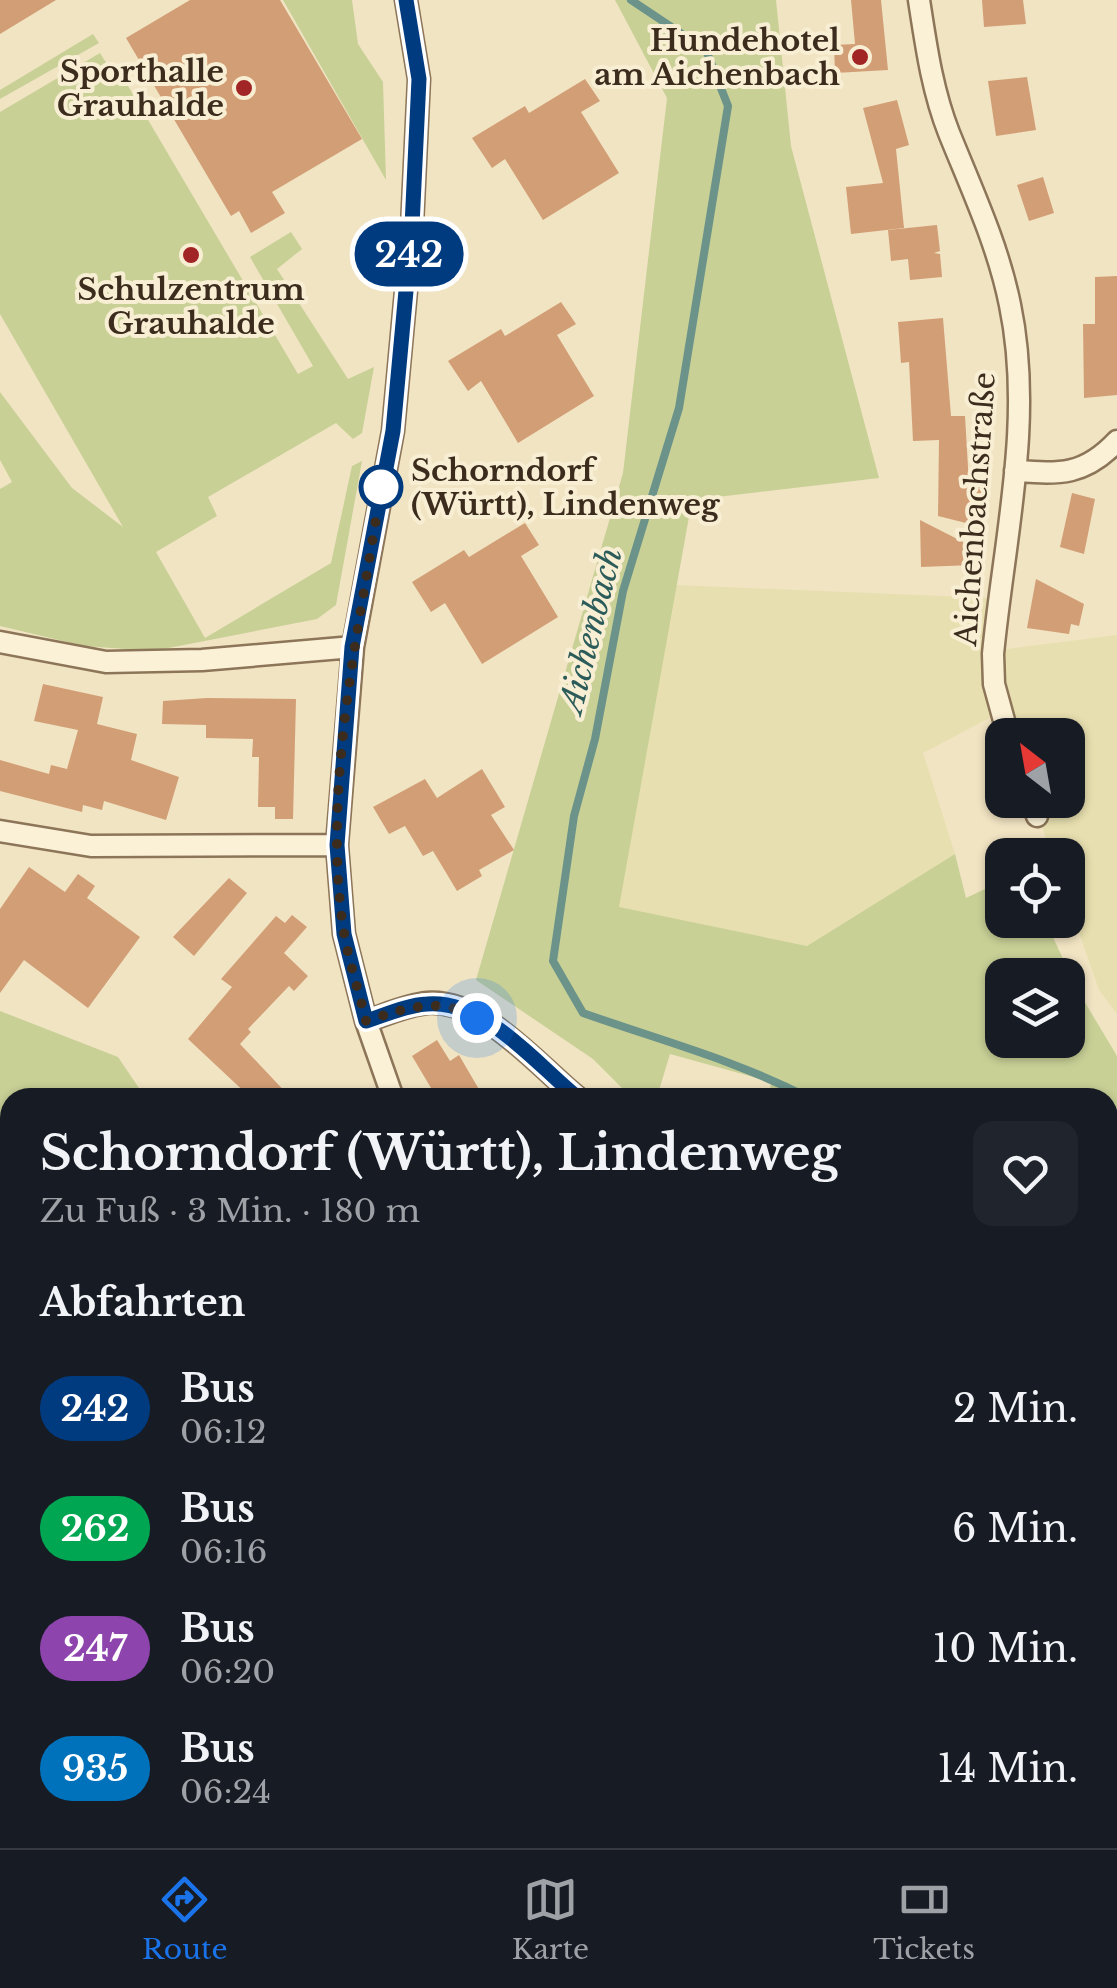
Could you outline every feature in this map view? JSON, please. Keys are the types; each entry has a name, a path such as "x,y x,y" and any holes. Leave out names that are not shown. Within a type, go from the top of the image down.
{"street":[{"path":"389,1088 366,1021 344,934 337,845 352,647 393,431 412,226 419,79 406,0"},
{"name":"Aichenbachstraße","path":"918,0 930,72 949,132 979,199 1010,305 1021,392 993,654 994,684 1003,718"},
{"path":"1014,471 1066,475 1103,456 1117,441"},
{"path":"0,642 106,662 202,660 352,647"},
{"path":"0,831 91,846 337,845"},
{"path":"366,1021 426,1004 456,1006 498,1030 566,1088"}],"shaded area":[{"path":"675,585 990,598 983,655 993,716 923,753 955,854 807,946 618,907"},
{"path":"1117,635 1117,1014 1099,990 1081,938 1085,938 1085,838 1046,838 1040,818 1085,818 1085,718 1015,718 999,650"}],"green space":[{"path":"283,0 352,0 358,44 383,82 386,180"},
{"path":"615,0 776,0 791,146 879,478 692,500 619,907 807,946 955,854 966,898 985,889 985,938 1053,938 1063,958 985,958 985,1058 1085,1058 1085,1002 1117,1056 1117,1088 770,1088 771,1082 670,1054 660,1088 622,1088 593,1059 476,980 623,473 667,98"},
{"path":"93,34 99,43 0,99 0,90"},
{"path":"100,53 112,72 118,69 298,374 313,366 250,257 291,232 302,249 277,269 348,379 374,367 362,433 353,439 336,423 208,497 217,516 156,552 205,638 331,563 352,466 362,461 336,605 317,619 153,651 84,646 0,626 0,489 12,482 0,460 0,392 72,488 123,527 0,314 0,112"},
{"path":"0,1011 118,1057 139,1088 0,1088"}],"building":[{"path":"0,0 56,0 0,34"},
{"name":"Sporthalle Grauhalde","path":"190,0 280,0 362,139 272,192 285,213 251,233 239,211 231,216 126,38"},
{"name":"Hundehotel am Aichenbach","path":"851,0 881,0 888,70 835,73 834,45 855,44"},
{"path":"982,0 1023,0 1026,24 984,27"},
{"path":"1027,77 1036,130 996,136 988,81"},
{"path":"585,79 600,101 581,112 619,173 543,220 505,159 492,168 472,138 525,106 529,113"},
{"path":"897,100 909,145 896,149 904,228 851,234 846,187 883,183 863,108"},
{"path":"1043,177 1054,213 1029,221 1017,185"},
{"path":"937,225 940,251 934,253 940,254 942,277 910,280 908,259 891,261 888,230"},
{"path":"1117,276 1117,395 1084,398 1083,324 1095,324 1095,277"},
{"path":"561,302 576,324 557,335 594,396 518,443 481,381 468,391 448,361 501,329 505,336"},
{"path":"943,318 951,416 965,416 969,484 981,484 982,527 938,516 939,440 913,441 909,362 901,363 898,322"},
{"path":"1072,493 1095,499 1084,554 1060,547"},
{"path":"920,520 973,547 973,565 921,567"},
{"path":"525,523 539,545 521,556 558,617 482,664 445,603 431,612 412,582 464,550 469,557"},
{"path":"1036,579 1084,604 1079,626 1071,624 1069,634 1027,628"},
{"path":"43,684 103,697 97,724 137,734 131,760 179,777 166,820 104,801 102,810 83,805 82,812 0,791 0,760 49,774 51,765 67,769 78,730 34,721"},
{"path":"296,699 293,819 275,819 275,807 258,807 259,757 252,757 253,739 206,738 206,725 162,724 163,701"},
{"path":"482,769 505,807 491,815 514,850 479,870 482,876 457,891 433,851 423,856 405,826 389,834 373,807 425,779 437,798"},
{"path":"29,867 65,892 78,874 95,886 87,898 140,937 88,1008 24,960 0,993 0,909"},
{"path":"229,878 247,893 194,956 173,937"},
{"path":"292,915 307,927 284,953 308,976 294,991 289,986 248,1029 251,1032 240,1044 282,1088 240,1088 188,1039 232,987 221,979 276,916 285,923"},
{"path":"437,1040 450,1061 459,1055 478,1088 431,1088 412,1056"}],"waterway":[{"name":"Aichenbach","path":"631,0 706,50 728,106 679,408 623,591 595,739 574,816 553,961 583,1013 725,1061 789,1088"}],"bus line":[{"name":"242","path":"406,0 419,79 412,226 393,431 352,647 337,845 344,934 366,1021 426,1004 456,1006 498,1030 566,1088"}],"place":[{"name":"Hundehotel am Aichenbach","path":"860,57"},
{"name":"Sporthalle Grauhalde","path":"244,88"},
{"name":"Schulzentrum Grauhalde","path":"191,255"},
{"name":"Schorndorf (Württ), Lindenweg","path":"381,487"}],"route":[{"path":"381,487 352,647 337,845 344,934 366,1021 426,1004 456,1006 477,1018"}]}
